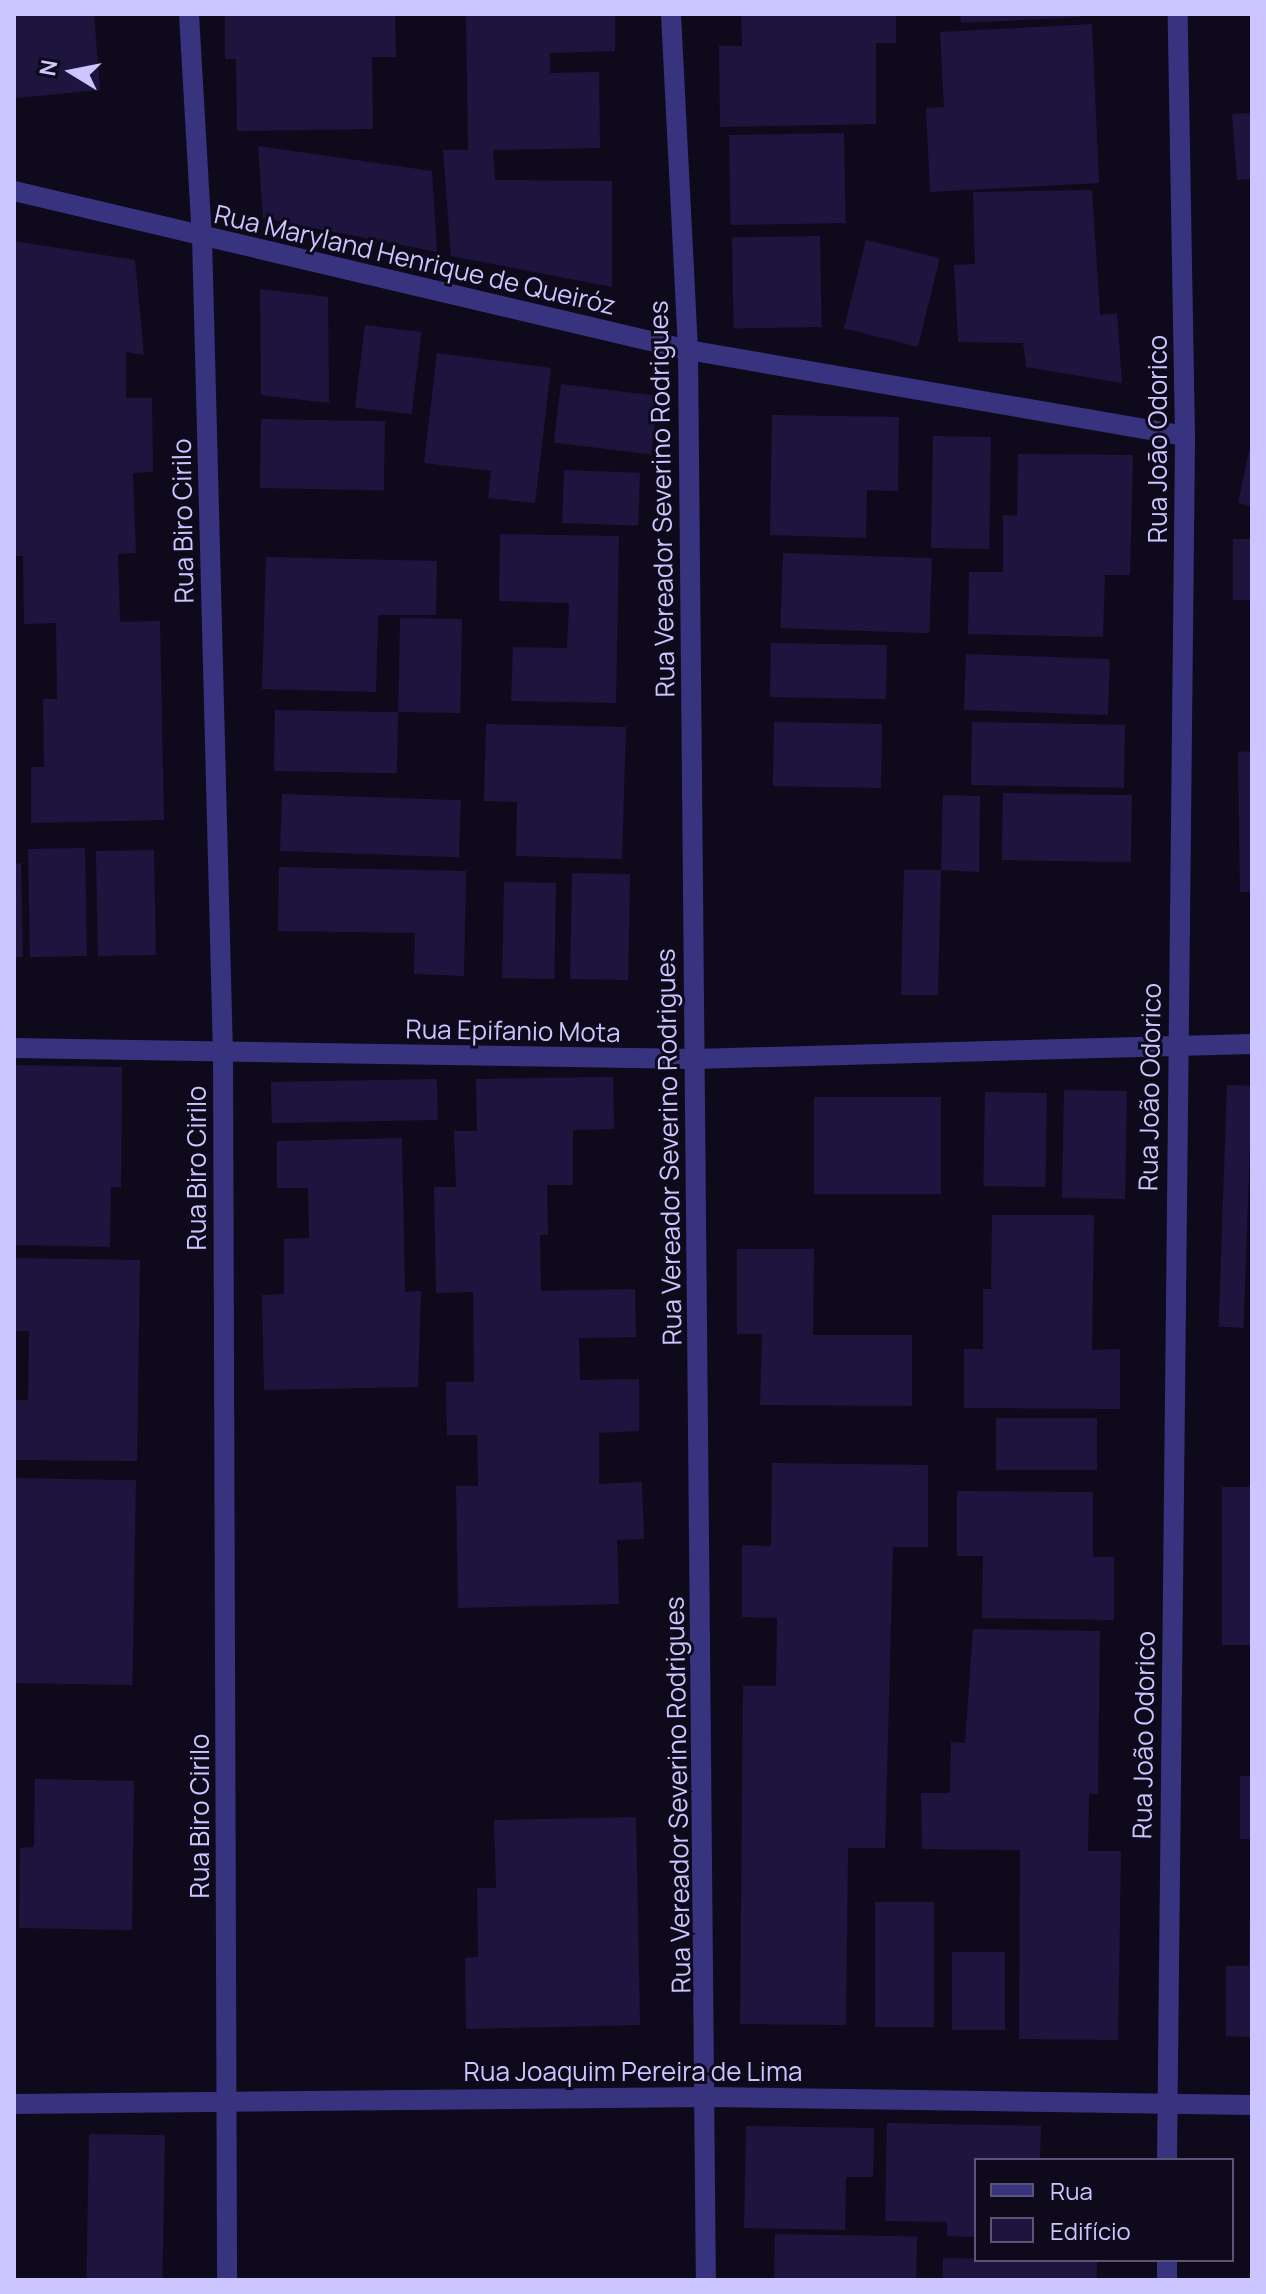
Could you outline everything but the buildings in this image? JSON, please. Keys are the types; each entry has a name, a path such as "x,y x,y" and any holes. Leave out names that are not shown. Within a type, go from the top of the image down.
{"street":[{"name":"Rua Biro Cirilo","path":"189,14 202,237 223,1053 227,2099"},
{"name":"Rua Vereador Severino Rodrigues","path":"671,14 688,350 708,2097 706,2280"},
{"name":"Rua João Odorico","path":"1167,2158 1185,436 1178,14"},
{"name":"Rua Maryland Henrique de Queiróz","path":"14,191 688,350 1185,436"},
{"name":"Rua Epifanio Mota","path":"14,1048 694,1059 1252,1044"},
{"name":"Rua Joaquim Pereira de Lima","path":"14,2104 227,2099 708,2097 1252,2105"},
{"path":"227,2099 227,2280"}]}
